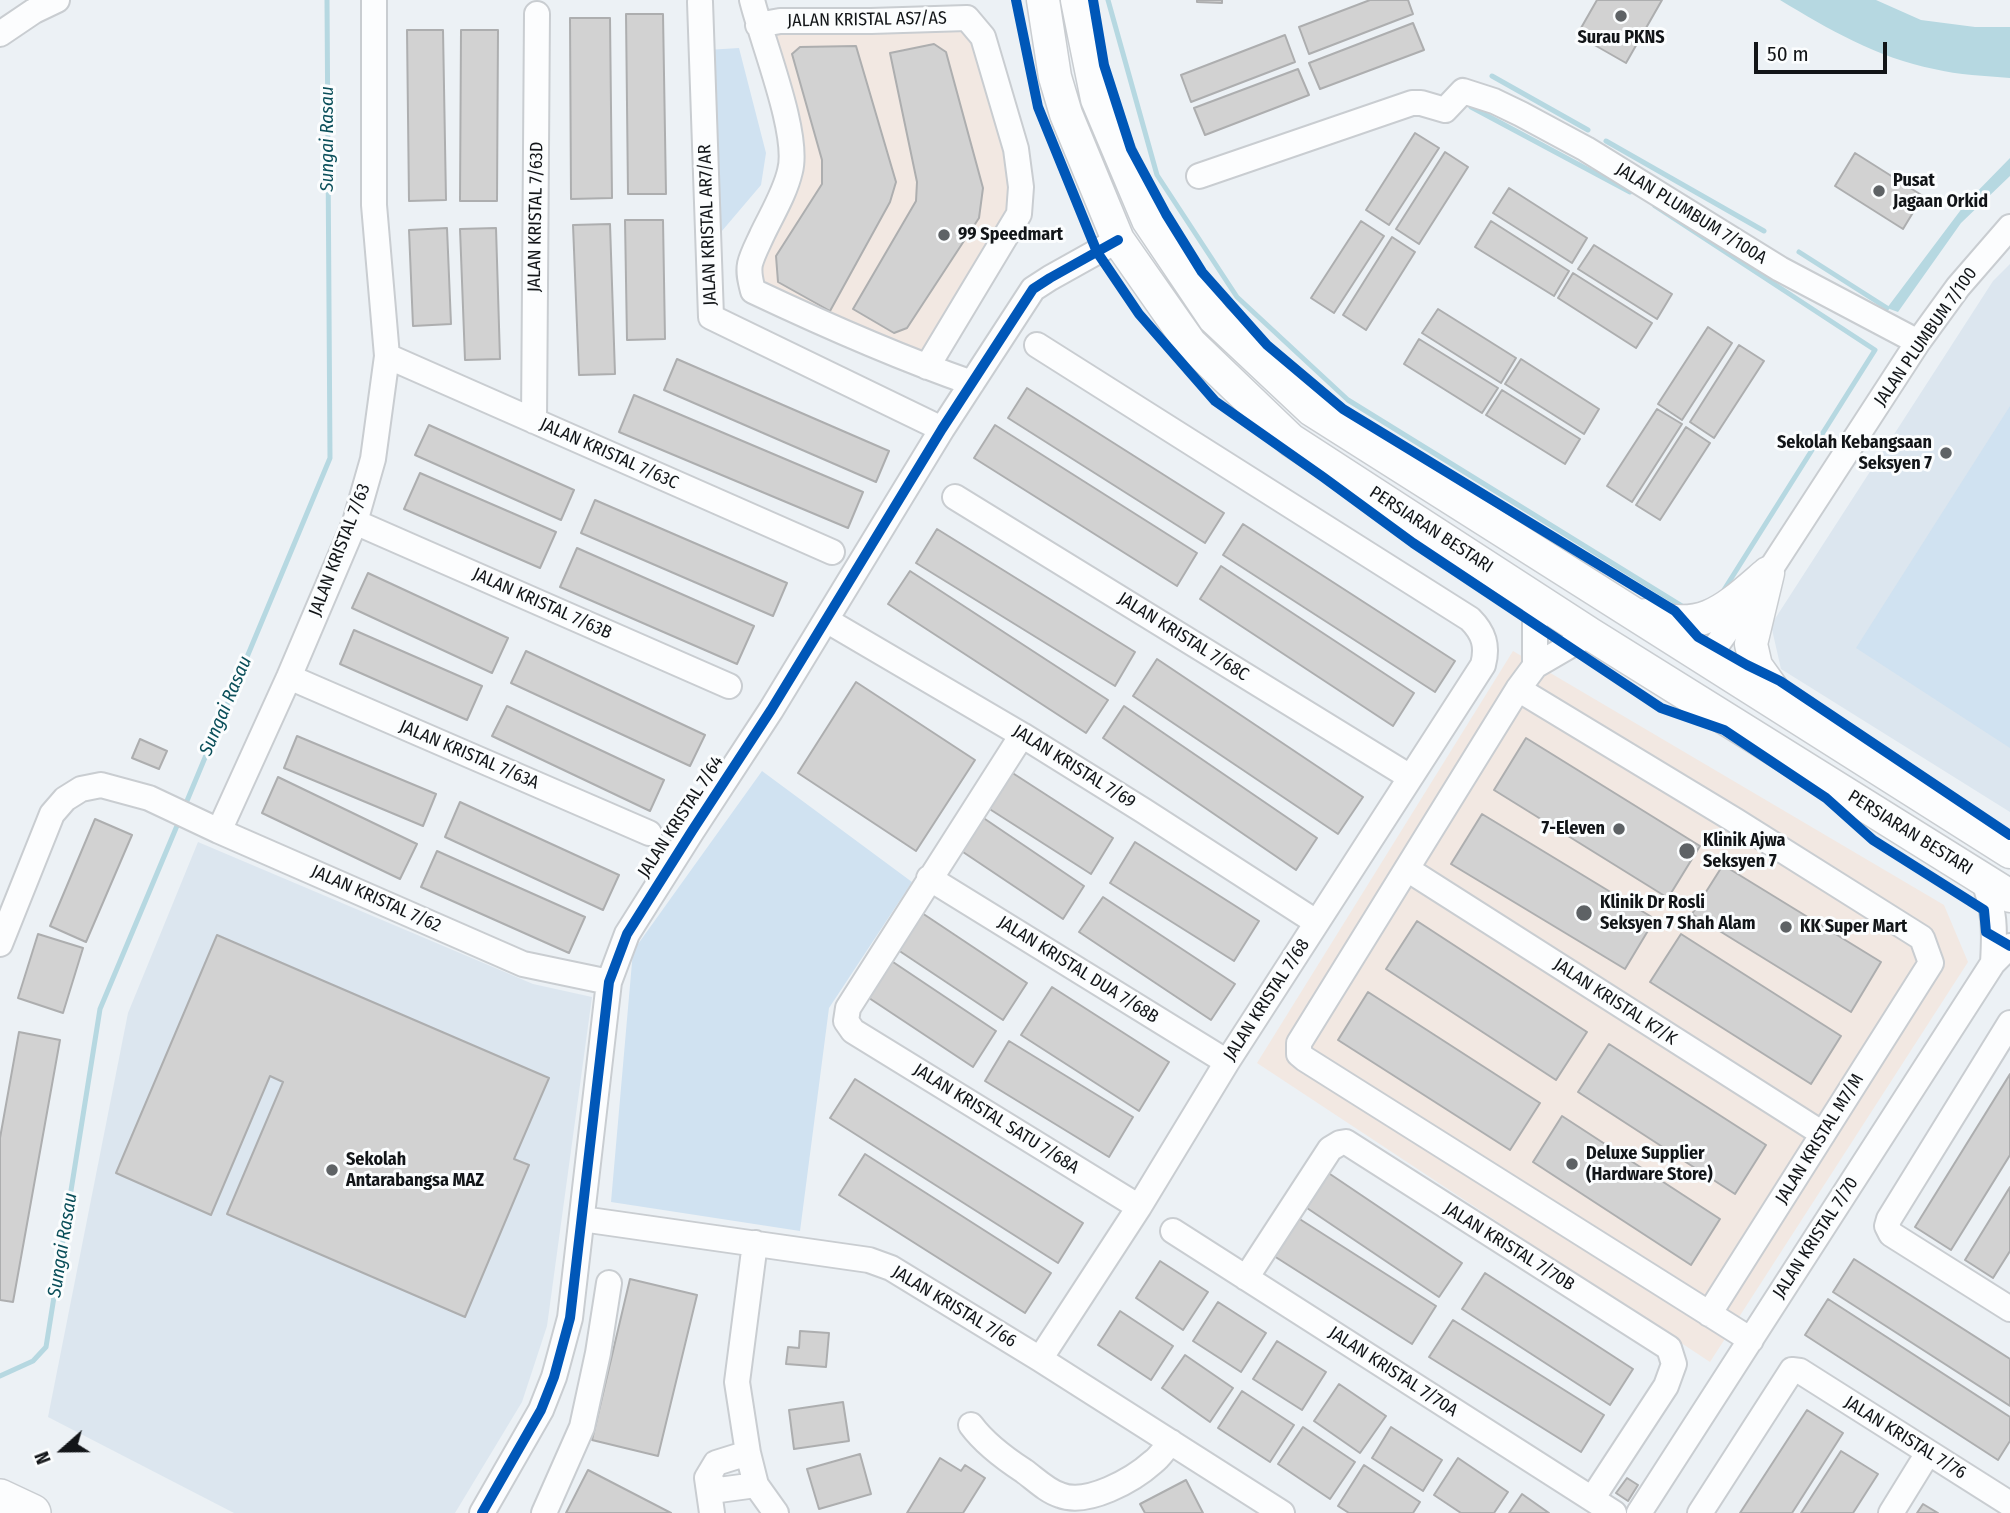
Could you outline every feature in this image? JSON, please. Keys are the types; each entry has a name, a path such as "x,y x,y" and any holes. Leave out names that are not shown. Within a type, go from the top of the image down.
{"highway":[{"path":"0,1498 32,1513"}],"main road":[{"path":"1026,0 1055,77"},
{"name":"PERSIARAN BESTARI","path":"1043,0 1055,77 1066,114 1118,240 1190,343 1291,440 1590,634 2010,895"},
{"name":"PERSIARAN BESTARI","path":"1077,0 1097,99 1148,220 1214,318 1312,410 2010,852"},
{"path":"1624,608 1664,621 1688,622 1712,616 1768,573"},
{"path":"1768,573 1751,644 1756,666 1774,693 1798,718"},
{"path":"1706,660 1720,695 1883,816"}],"street":[{"path":"0,34 34,11 57,0"},
{"name":"JALAN KRISTAL 7/63","path":"209,826 289,677 355,523 373,459 387,356 374,205 374,0"},
{"path":"752,0 778,87 792,151 791,169 783,193 750,264 750,279 754,291 829,327 927,368 972,383"},
{"name":"JALAN KRISTAL AR7/AR","path":"700,2 711,317 942,429"},
{"name":"JALAN KRISTAL 7/63D","path":"534,421 537,14"},
{"name":"JALAN KRISTAL AS7/AS","path":"758,25 780,21 967,18 983,37 1016,149 1021,187 1019,214 927,368"},
{"name":"JALAN PLUMBUM 7/100A","path":"1199,176 1412,103 1445,110 1462,91 1521,114 1586,149 1780,269 1918,342"},
{"name":"JALAN PLUMBUM 7/100","path":"1706,660 1768,573 1918,342 1958,287 2010,227"},
{"name":"JALAN KRISTAL 7/64","path":"482,1513 541,1410 554,1377 570,1318 609,982 627,934 771,710 942,429 1033,289 1118,240"},
{"name":"JALAN KRISTAL 7/68","path":"1037,345 1471,619 1485,640 1486,653 1483,665 1227,1062 1139,1207 1040,1359"},
{"name":"JALAN KRISTAL 7/63C","path":"387,356 832,552"},
{"name":"JALAN KRISTAL 7/68C","path":"955,497 1410,777"},
{"name":"JALAN KRISTAL 7/63B","path":"355,523 729,686"},
{"path":"1535,598 1535,666"},
{"name":"JALAN KRISTAL 7/69","path":"826,620 1022,735 1317,922"},
{"path":"1590,634 1535,666 1518,689 1299,1043 1299,1054 1751,1340"},
{"name":"JALAN KRISTAL 7/63A","path":"289,677 649,833"},
{"name":"JALAN KRISTAL M7/M","path":"1518,689 1922,938 1931,963 1709,1314"},
{"path":"929,878 1022,735"},
{"name":"JALAN KRISTAL 7/62","path":"0,944 52,814 65,799 81,789 101,785 149,798 523,964 609,982"},
{"name":"JALAN KRISTAL K7/K","path":"1407,869 1823,1134"},
{"name":"JALAN KRISTAL SATU 7/68A","path":"929,878 848,1009 846,1021 853,1031 1139,1207"},
{"name":"JALAN KRISTAL DUA 7/68B","path":"929,878 1227,1062"},
{"path":"1983,879 1992,904 1995,937 2001,954"},
{"name":"JALAN KRISTAL 7/70","path":"1639,1513 2001,954"},
{"path":"2010,1023 1887,1226 1891,1234 2010,1310"},
{"name":"JALAN KRISTAL 7/70B","path":"1247,1278 1330,1149 1340,1143 1346,1143 1669,1348 1674,1364 1666,1386 1592,1499"},
{"name":"JALAN KRISTAL 7/66","path":"582,1219 869,1260 891,1268 1282,1513"},
{"name":"JALAN KRISTAL 7/70A","path":"1173,1231 1614,1513"},
{"path":"755,1243 737,1382 756,1485 776,1513"},
{"path":"544,1513 582,1427 609,1283"},
{"name":"JALAN KRISTAL 7/76","path":"1700,1513 1792,1370 1800,1371 2010,1504"},
{"path":"971,1425 981,1439 1029,1475 1060,1495 1080,1498 1107,1490 1135,1476 1155,1461 1171,1441"},
{"path":"712,1513 707,1478 716,1464 748,1453"},
{"path":"1891,1513 1928,1453"},
{"path":"707,1478 719,1490 756,1485"}],"shaded area":[{"path":"1780,0 1876,0 1921,20 1975,27 2010,27 2010,78 1943,71 1893,58 1835,32"},
{"path":"964,24 976,39 1009,147 1013,211 923,360 760,286 757,265 798,171 767,31"},
{"path":"739,48 766,153 761,185 716,238 707,50"},
{"path":"2010,158 2010,176 1961,223 1898,312 1887,308 1966,203"},
{"name":"Sekolah Kebangsaan Seksyen 7","path":"2010,264 2010,812 1781,669 1771,625 1993,281"},
{"path":"2010,406 2010,748 1856,648"},
{"path":"1513,651 1944,905 1968,962 1710,1362 1257,1063"},
{"path":"762,771 912,882 829,1008 800,1231 611,1202 633,951"},
{"name":"Sekolah Antarabangsa MAZ","path":"198,842 533,984 592,997 547,1326 522,1402 455,1513 234,1513 48,1417 128,1013"}],"building":[{"path":"1222,0 1222,3 1197,2"},
{"path":"1370,0 1408,0 1413,14 1309,54 1299,27"},
{"path":"1597,0 1662,0 1626,63 1577,35"},
{"path":"626,14 663,14 666,194 628,194"},
{"path":"570,18 610,18 612,198 571,199"},
{"path":"1413,23 1424,50 1320,89 1309,63"},
{"path":"407,30 443,30 446,200 409,201"},
{"path":"461,30 498,30 497,201 460,201"},
{"path":"1285,35 1295,62 1191,102 1181,75"},
{"path":"934,44 946,52 983,188 979,218 907,328 894,333 853,309 916,201 917,182 890,53"},
{"path":"856,46 896,182 890,202 830,311 778,282 776,256 822,184 822,160 792,54 800,47"},
{"path":"1298,69 1309,95 1205,135 1194,108"},
{"path":"1415,133 1439,148 1389,225 1366,210"},
{"path":"1445,152 1468,167 1419,244 1396,229"},
{"name":"Pusat Jagaan Orkid","path":"1855,153 1923,196 1903,229 1835,186"},
{"path":"1509,188 1587,238 1572,263 1493,213"},
{"path":"625,220 663,220 665,339 627,340"},
{"path":"1361,221 1384,236 1334,313 1311,298"},
{"path":"1491,221 1569,271 1554,296 1475,247"},
{"path":"610,224 615,374 579,375 573,225"},
{"path":"447,228 451,324 413,326 409,230"},
{"path":"496,228 500,359 465,360 460,229"},
{"path":"1392,237 1415,252 1366,330 1343,315"},
{"path":"1594,245 1672,294 1657,319 1578,269"},
{"path":"1573,273 1652,323 1636,348 1558,298"},
{"path":"1438,309 1516,358 1501,383 1422,333"},
{"path":"1708,327 1732,343 1682,420 1658,404"},
{"path":"1419,339 1498,388 1482,413 1404,364"},
{"path":"1739,345 1764,361 1714,438 1690,422"},
{"path":"677,359 889,451 876,482 664,390"},
{"path":"1521,359 1599,409 1584,434 1505,384"},
{"path":"1027,388 1224,513 1205,543 1008,418"},
{"path":"1502,390 1580,439 1565,464 1486,415"},
{"path":"634,395 863,492 848,528 619,432"},
{"path":"1657,409 1682,424 1632,502 1607,486"},
{"path":"429,425 574,490 561,520 415,455"},
{"path":"995,425 1197,553 1177,586 974,458"},
{"path":"1686,427 1710,443 1660,520 1636,505"},
{"path":"420,473 556,532 540,568 404,509"},
{"path":"595,500 787,583 773,616 581,533"},
{"path":"1243,524 1455,661 1435,692 1223,555"},
{"path":"937,529 1135,652 1115,686 916,563"},
{"path":"577,548 754,626 737,664 560,587"},
{"path":"1221,566 1414,693 1393,726 1200,599"},
{"path":"910,571 1108,700 1086,733 888,604"},
{"path":"368,573 508,638 492,673 352,608"},
{"path":"354,630 482,686 467,720 340,664"},
{"path":"526,651 705,735 690,766 511,683"},
{"path":"1157,659 1363,797 1338,834 1133,696"},
{"path":"856,682 975,760 916,851 798,773"},
{"path":"507,706 664,780 650,811 492,736"},
{"path":"1124,706 1317,838 1296,870 1103,738"},
{"path":"297,736 436,794 423,826 284,768"},
{"path":"1526,738 1700,846 1668,898 1494,790"},
{"path":"140,739 167,751 159,769 132,758"},
{"path":"1011,772 1113,838 1091,874 988,808"},
{"path":"278,777 417,844 400,879 262,813"},
{"path":"460,802 619,875 603,910 445,837"},
{"path":"1482,814 1655,919 1625,969 1451,864"},
{"path":"982,817 1084,886 1063,919 960,850"},
{"path":"95,819 132,835 86,942 50,926"},
{"path":"1135,842 1259,921 1234,961 1110,883"},
{"path":"437,851 585,917 569,953 421,887"},
{"path":"1723,865 1881,962 1851,1012 1692,914"},
{"path":"1103,897 1235,984 1211,1020 1079,932"},
{"path":"919,911 1027,983 1003,1020 895,948"},
{"path":"1417,921 1587,1032 1556,1080 1386,969"},
{"path":"38,934 83,948 63,1013 18,998"},
{"path":"1681,934 1841,1036 1811,1084 1650,982"},
{"path":"217,935 549,1078 514,1159 529,1165 465,1317 227,1214 283,1082 270,1076 211,1215 116,1173"},
{"path":"890,960 996,1031 973,1067 866,996"},
{"path":"1052,987 1169,1062 1139,1111 1021,1035"},
{"path":"1368,992 1540,1103 1510,1150 1338,1040"},
{"path":"19,1032 60,1040 13,1302 0,1300 0,1138"},
{"path":"1009,1041 1133,1117 1109,1157 985,1081"},
{"path":"1609,1044 1766,1145 1735,1194 1578,1092"},
{"path":"2010,1074 2010,1155 1951,1250 1915,1227"},
{"path":"855,1079 1083,1223 1058,1263 830,1118"},
{"path":"1562,1116 1720,1219 1691,1265 1533,1162"},
{"path":"865,1154 1051,1273 1025,1313 839,1195"},
{"path":"1327,1172 1462,1263 1439,1297 1304,1206"},
{"path":"2010,1187 2010,1251 1993,1278 1965,1260"},
{"path":"1298,1218 1436,1306 1412,1344 1274,1256"},
{"path":"1854,1259 2010,1359 2010,1406 1833,1292"},
{"path":"1160,1261 1208,1292 1183,1330 1136,1298"},
{"path":"1485,1273 1633,1369 1610,1405 1462,1309"},
{"path":"630,1279 697,1295 658,1456 592,1440"},
{"path":"1828,1299 2010,1417 2010,1441 1998,1460 1805,1335"},
{"path":"1218,1302 1266,1333 1241,1372 1193,1341"},
{"path":"1120,1311 1173,1346 1151,1380 1098,1345"},
{"path":"1453,1320 1604,1415 1581,1452 1429,1357"},
{"path":"800,1331 829,1333 826,1367 786,1364 788,1347 799,1348"},
{"path":"1277,1341 1326,1372 1302,1410 1253,1379"},
{"path":"1185,1355 1233,1388 1210,1422 1162,1388"},
{"path":"1339,1384 1386,1416 1360,1453 1314,1421"},
{"path":"1242,1391 1294,1425 1270,1462 1218,1428"},
{"path":"843,1402 849,1441 794,1449 789,1410"},
{"path":"1807,1410 1843,1433 1792,1513 1740,1513"},
{"path":"1303,1427 1355,1462 1330,1499 1278,1464"},
{"path":"1391,1427 1442,1460 1423,1491 1372,1458"},
{"path":"1841,1451 1878,1474 1853,1513 1801,1513"},
{"path":"860,1454 871,1494 819,1509 807,1469"},
{"path":"940,1458 961,1471 965,1465 985,1478 963,1513 907,1513"},
{"path":"1458,1458 1508,1492 1494,1513 1461,1513 1434,1495"},
{"path":"1364,1465 1420,1502 1413,1513 1349,1513 1338,1506"},
{"path":"588,1470 671,1513 566,1513"},
{"path":"1627,1478 1638,1485 1628,1501 1616,1493"},
{"path":"1186,1480 1203,1513 1145,1513 1140,1504"},
{"path":"1522,1494 1549,1513 1509,1513"},
{"path":"1923,1504 1938,1513 1917,1513"}],"waterway":[{"name":"Sungai Rasau","path":"184,808 330,458 327,0"},
{"path":"1108,0 1157,175 1237,297 1348,400 1685,608"},
{"path":"1492,76 1588,130"},
{"path":"1471,107 1630,192"},
{"path":"1606,141 1764,231"},
{"path":"1655,206 1875,350 1722,593"},
{"path":"1799,252 1887,308"},
{"name":"Sungai Rasau","path":"0,1376 33,1361 46,1347 100,1009 179,821"}],"cycle path":[{"path":"1016,0 1038,107 1097,252 1139,314 1215,401 1413,543 1661,708 1724,730 1826,798 1873,840 1984,910 1986,932 2010,946"},
{"path":"1093,0 1104,65 1131,149 1166,214 1202,272 1267,345 1343,409 1675,611 1698,637 1780,681 2010,835"},
{"path":"482,1513 541,1410 554,1377 570,1318 609,982 627,934 771,710 942,429 1033,289 1118,240"}],"place":[{"name":"Surau PKNS","path":"1621,16"},
{"name":"Pusat Jagaan Orkid","path":"1879,191"},
{"name":"99 Speedmart","path":"944,235"},
{"name":"Sekolah Kebangsaan Seksyen 7","path":"1946,453"},
{"name":"7-Eleven","path":"1619,829"},
{"name":"Klinik Ajwa Seksyen 7","path":"1687,851"},
{"name":"Klinik Dr Rosli Seksyen 7 Shah Alam","path":"1584,913"},
{"name":"KK Super Mart","path":"1786,927"},
{"name":"Deluxe Supplier (Hardware Store)","path":"1572,1164"},
{"name":"Sekolah Antarabangsa MAZ","path":"332,1170"}]}
